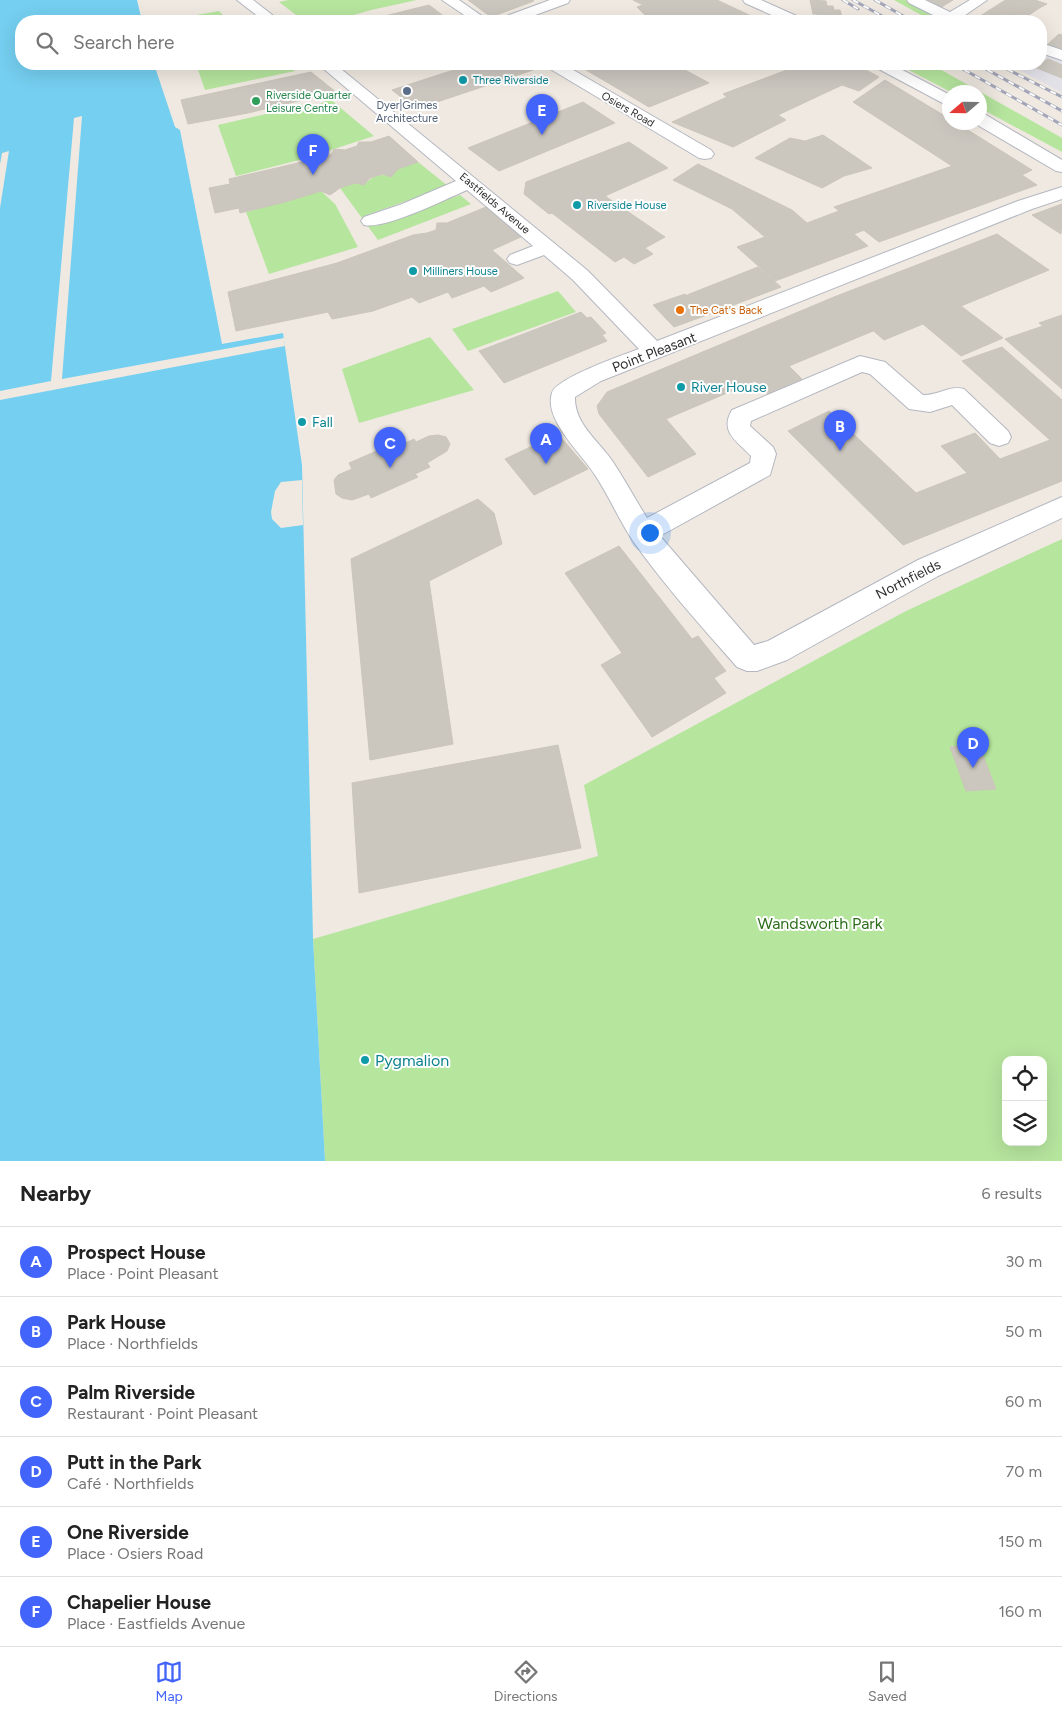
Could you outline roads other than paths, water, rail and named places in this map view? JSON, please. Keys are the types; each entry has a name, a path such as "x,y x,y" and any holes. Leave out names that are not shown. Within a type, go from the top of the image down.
{"street":[{"path":"449,0 473,15"},
{"path":"522,15 563,0"},
{"path":"750,0 783,15"},
{"path":"914,0 943,15"},
{"path":"960,15 980,0"},
{"path":"247,2 265,15"},
{"path":"1047,50 1062,55"},
{"name":"Eastfields Avenue","path":"333,70 580,275 655,352"},
{"name":"Osiers Road","path":"562,70 705,154"},
{"path":"891,70 942,98"},
{"path":"987,123 1062,167"},
{"path":"371,221 409,208 470,182"},
{"name":"Point Pleasant","path":"757,658 747,658 679,580 642,533 604,468 566,418 561,404 562,394 593,376 918,246 1025,205 1062,193"},
{"path":"517,259 548,247"},
{"path":"642,533 761,468 764,454 738,428 740,416 860,364 878,368 917,403 930,404 956,394 999,437"},
{"name":"Northfields","path":"757,658 777,650 928,568 1062,507"}],"water":[{"path":"0,0 137,0 141,15 15,15 15,70 156,70 175,127 180,130 222,344 283,333 302,465 313,939 325,1161 0,1161"}],"railway":[{"path":"843,0 858,9"},
{"path":"853,0 880,15"},
{"path":"875,0 901,15"},
{"path":"965,70 1062,125"},
{"path":"988,70 1062,111"},
{"path":"1009,70 1062,97"}],"place":[{"name":"Three Riverside","path":"463,80"},
{"name":"Dyer|Grimes Architecture","path":"407,91"},
{"name":"Riverside Quarter Leisure Centre","path":"256,101"},
{"name":"One Riverside","path":"542,135"},
{"name":"Chapelier House","path":"313,175"},
{"name":"Riverside House","path":"577,205"},
{"name":"Milliners House","path":"413,271"},
{"name":"The Cat's Back","path":"680,310"},
{"name":"River House","path":"681,387"},
{"name":"Fall","path":"302,422"},
{"name":"Park House","path":"840,451"},
{"name":"Prospect House","path":"546,464"},
{"name":"Palm Riverside","path":"390,468"},
{"name":"Putt in the Park","path":"973,768"},
{"name":"Pygmalion","path":"365,1060"}],"park label":[{"name":"Wandsworth Park","path":"820,923"}]}
